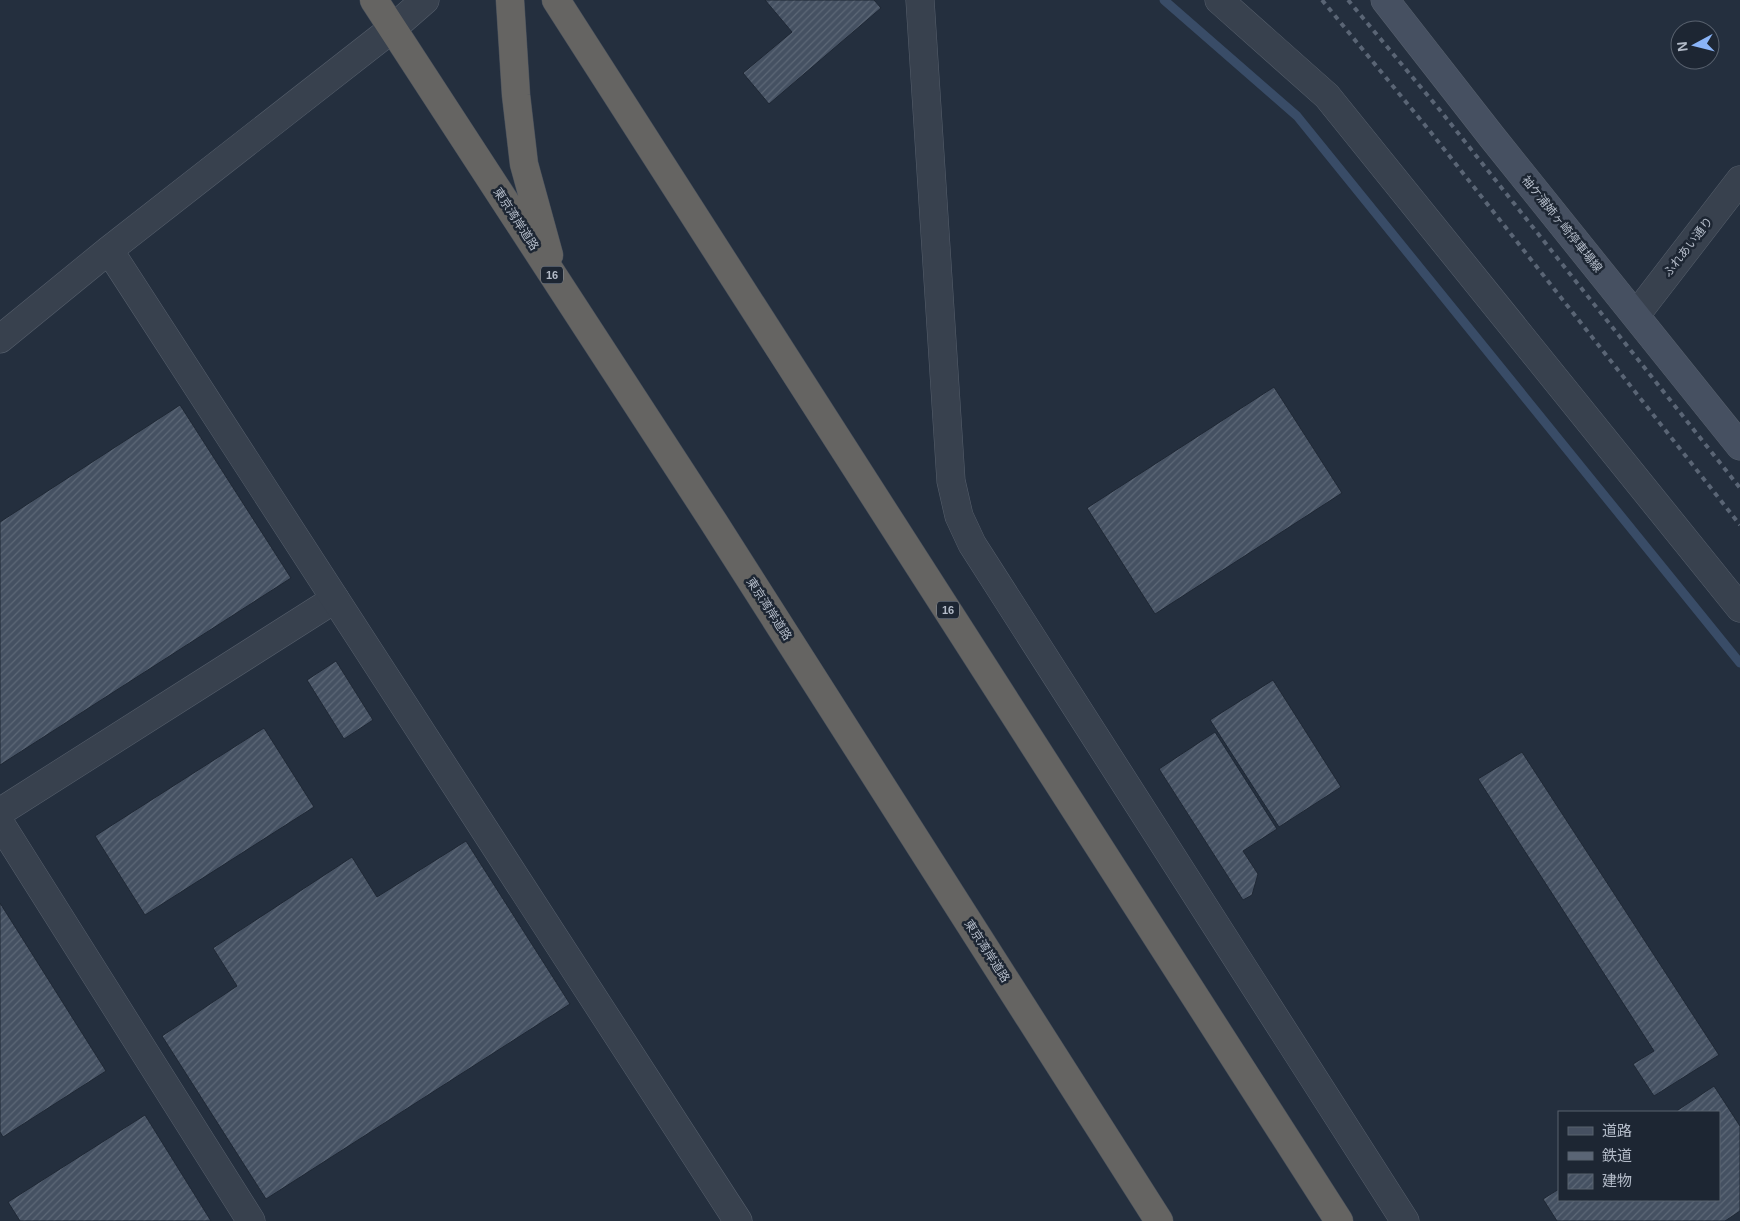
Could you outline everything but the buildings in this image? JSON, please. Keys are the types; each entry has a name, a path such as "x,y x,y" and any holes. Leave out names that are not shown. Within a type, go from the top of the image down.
{"highway":[{"name":"東京湾岸道路","path":"374,0 712,521 1159,1221"},
{"path":"393,28 401,0"},
{"path":"510,0 516,95 524,164 556,281"},
{"name":"16","path":"556,0 1339,1221"}],"main road":[{"name":"袖ケ浦姉ヶ崎停車場線","path":"1385,0 1492,137 1740,446"}],"street":[{"path":"0,339 109,250 393,28 425,0"},
{"path":"920,0 951,480 959,516 972,544 1405,1221"},
{"path":"1219,0 1327,96 1740,608"},
{"name":"ふれあい通り","path":"1636,315 1740,180"},
{"path":"109,250 738,1221"},
{"path":"0,812 335,599"},
{"path":"0,823 251,1221"}],"waterway":[{"path":"1164,0 1297,116 1740,663"}],"railway":[{"path":"1322,0 1429,130 1740,525"},
{"path":"1348,0 1439,109 1740,488"}]}
